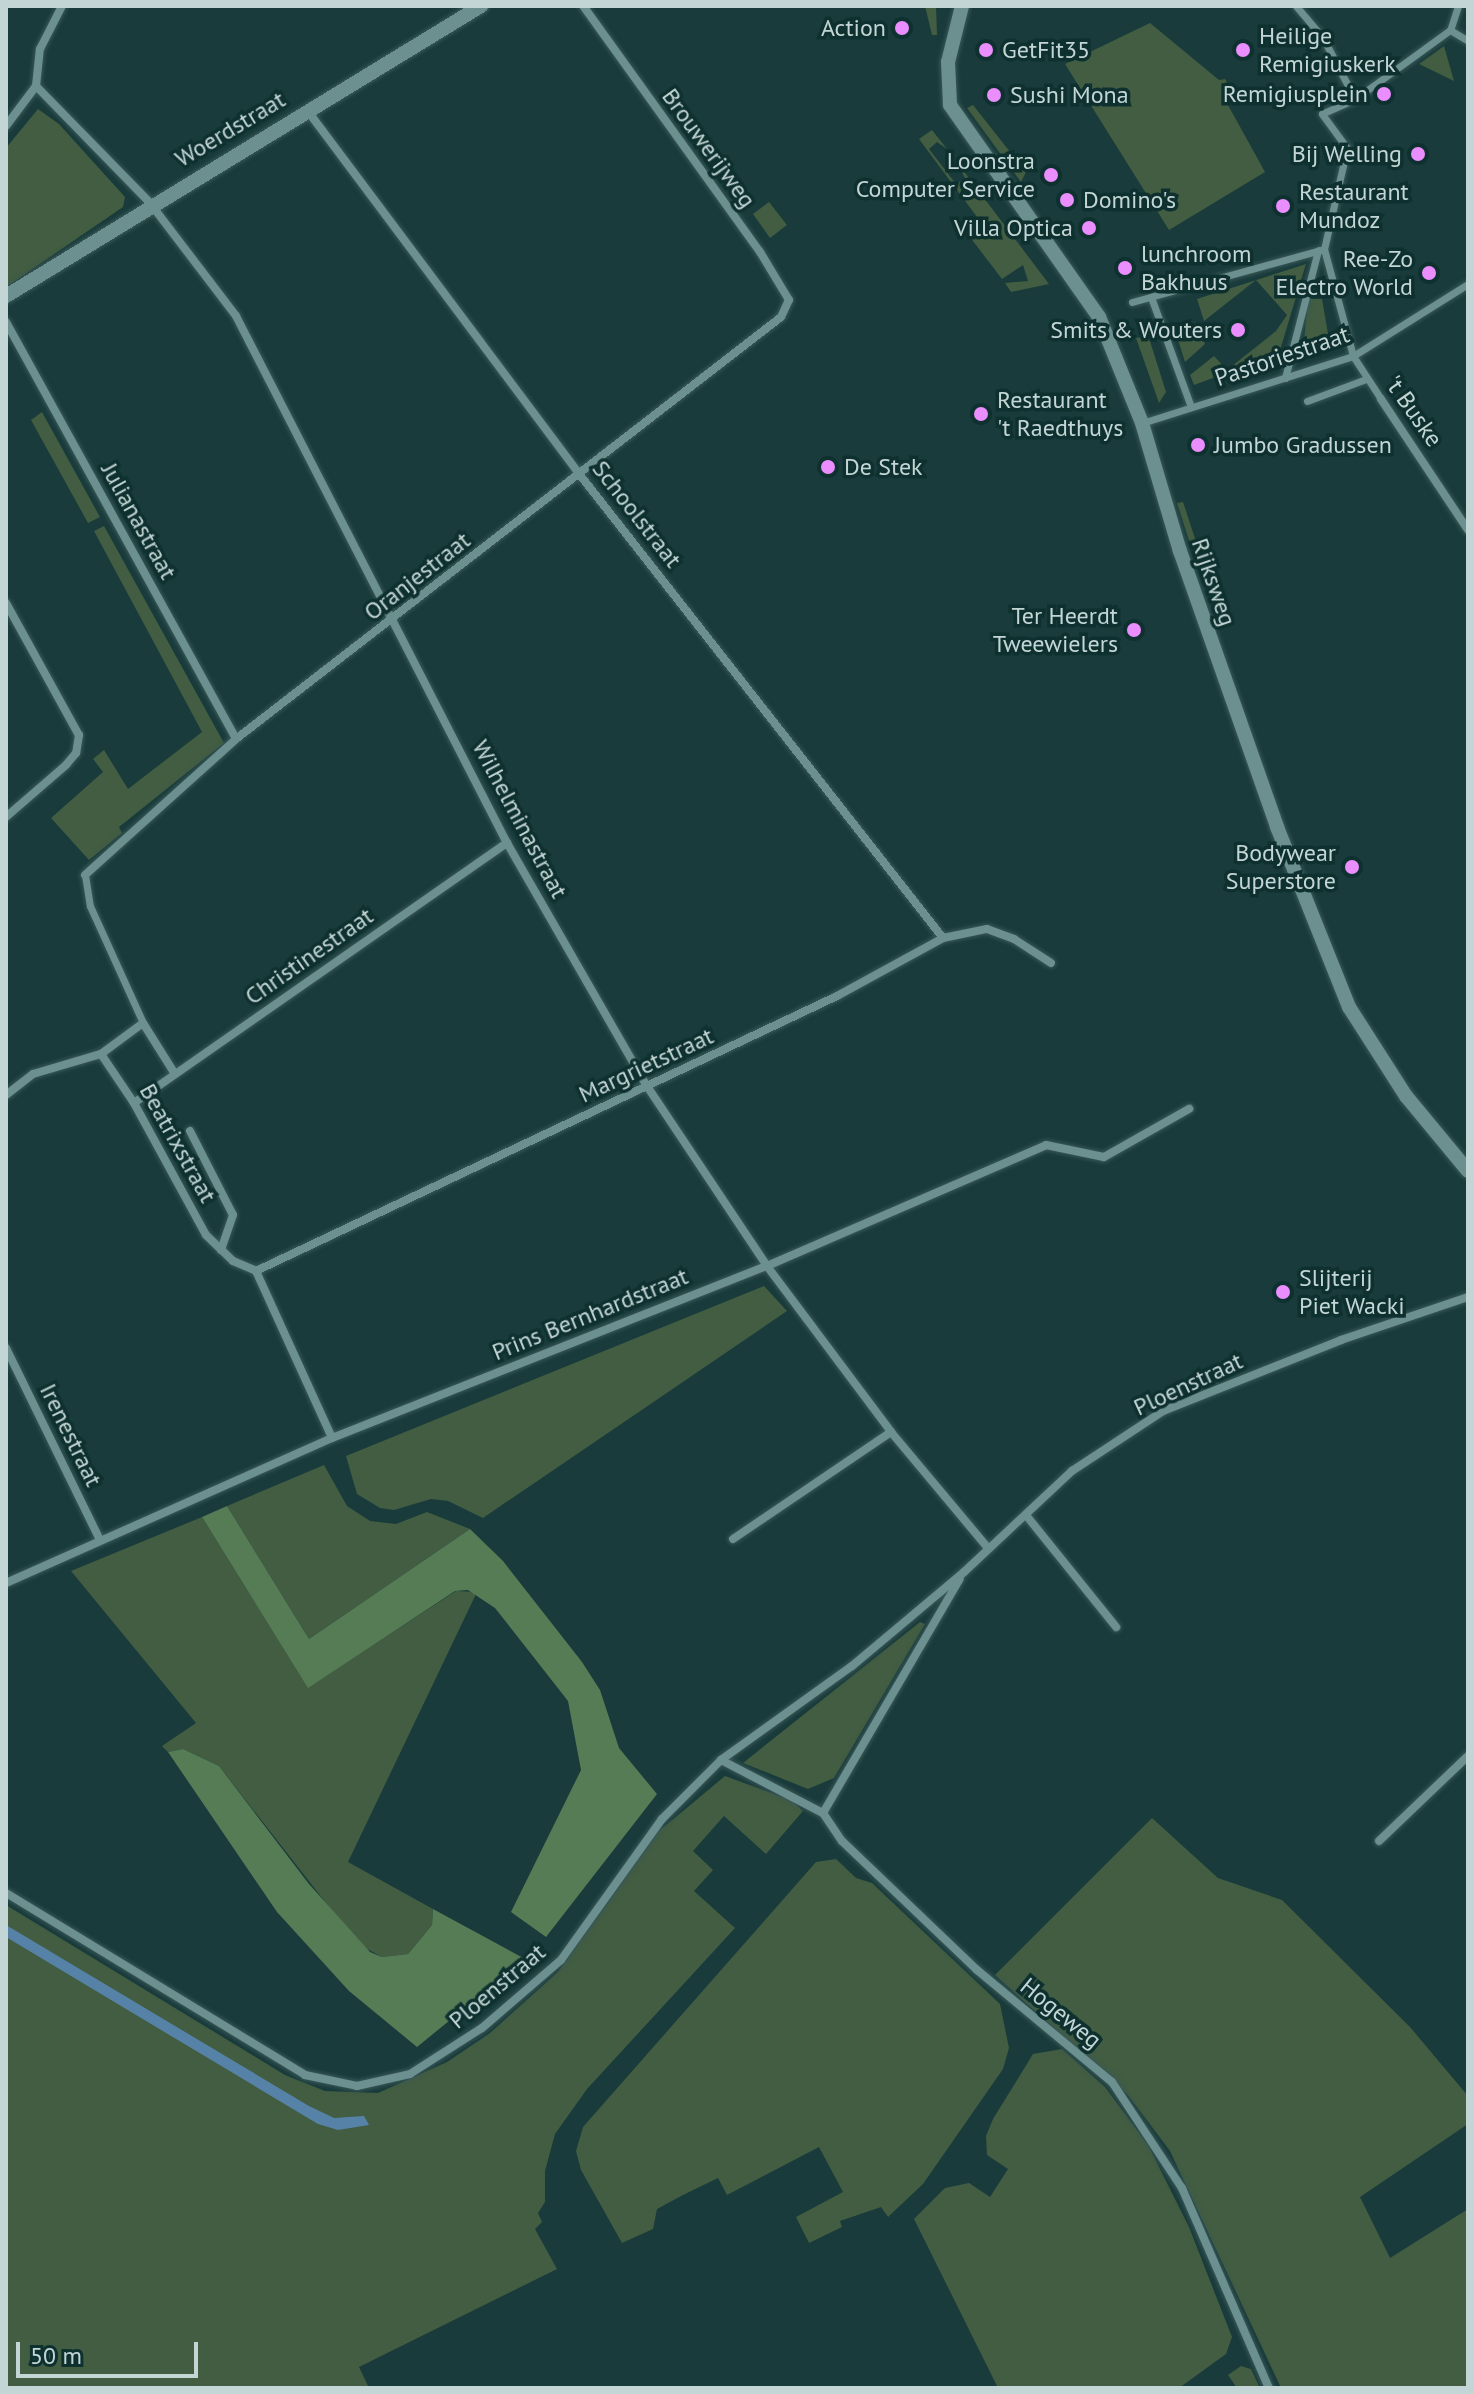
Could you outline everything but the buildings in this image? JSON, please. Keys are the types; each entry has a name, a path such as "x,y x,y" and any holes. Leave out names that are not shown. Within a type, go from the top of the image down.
{"street":[{"path":"6,126 36,86 40,49 62,6"},
{"name":"Woerdstraat","path":"6,296 150,203 481,6"},
{"name":"Brouwerijweg","path":"583,6 760,252 789,300 781,317"},
{"name":"Rijksweg","path":"962,6 948,62 950,105 1099,317 1142,423 1180,551 1241,724 1349,1007 1406,1096 1466,1167"},
{"path":"1296,6 1323,38 1355,99"},
{"path":"1285,378 1347,148 1322,114 1355,99 1450,30 1458,6"},
{"path":"1450,30 1468,41"},
{"name":"Wilhelminastraat","path":"36,86 150,203 236,316 507,843 647,1086 767,1266 891,1432 987,1547"},
{"name":"Schoolstraat","path":"306,109 580,475 943,938"},
{"path":"1132,302 1321,250"},
{"path":"1321,250 1353,356"},
{"name":"Pastoriestraat","path":"1142,423 1353,356 1468,284"},
{"path":"1151,297 1191,407"},
{"name":"Oranjestraat","path":"85,875 236,739 781,317"},
{"name":"Julianastraat","path":"6,322 236,739"},
{"name":"'t Buske","path":"1353,356 1468,530"},
{"path":"1307,401 1366,379"},
{"path":"6,603 79,735 76,753 66,765 6,817"},
{"name":"Christinestraat","path":"134,1103 507,843"},
{"path":"85,875 90,906 143,1023 175,1074"},
{"name":"Margrietstraat","path":"256,1271 647,1086 943,938 987,929 1014,939 1051,963"},
{"path":"6,1095 33,1074 101,1054 143,1023"},
{"name":"Beatrixstraat","path":"101,1054 134,1103 206,1235 221,1250 256,1271"},
{"name":"Prins Bernhardstraat","path":"6,1583 332,1438 767,1266 1046,1145 1104,1157 1189,1109"},
{"name":"Beatrixstraat","path":"190,1131 233,1215 221,1250"},
{"path":"256,1271 332,1438"},
{"name":"Ploenstraat","path":"6,1893 305,2075 328,2084 382,2084 443,2056 561,1960 662,1819 721,1760 852,1666 964,1572 987,1547 1072,1471 1163,1411 1341,1340 1468,1297"},
{"name":"Irenestraat","path":"6,1348 100,1540"},
{"path":"733,1539 891,1432"},
{"path":"1026,1515 1116,1627"},
{"name":"Ploenstraat","path":"823,1813 964,1572"},
{"path":"1379,1841 1468,1756"},
{"name":"Hogeweg","path":"721,1760 823,1813 842,1841 907,1905 977,1970 1086,2058 1133,2106 1182,2188 1269,2388"}],"green space":[{"path":"925,6 936,6 937,35 932,35"},
{"path":"1150,23 1219,80 1225,79 1232,90 1223,96 1265,172 1169,230 1065,64"},
{"path":"1444,46 1454,81 1419,64"},
{"path":"973,105 1026,172 1021,182 967,108"},
{"path":"38,109 59,124 125,197 123,207 6,287 6,148"},
{"path":"932,130 947,149 937,142 929,149 956,184 965,178 956,161 1049,284 1011,292 1005,283 1028,281 1023,265 1002,279 966,232 980,221 919,139"},
{"path":"769,202 787,225 770,238 753,214"},
{"path":"1306,264 1281,347 1270,357 1194,385 1190,375 1214,356 1227,370 1276,331 1287,315 1256,280"},
{"path":"1256,280 1204,321 1197,299"},
{"path":"1308,299 1322,299 1331,351 1303,351"},
{"path":"1195,322 1205,344 1185,362 1174,328"},
{"path":"1143,337 1150,341 1166,392 1159,403 1136,338"},
{"path":"42,412 100,517 88,523 31,420"},
{"path":"1183,502 1205,569 1199,572 1177,503"},
{"path":"104,526 224,743 119,827 122,833 89,860 51,818 103,772 93,759 104,750 128,789 202,732 94,531"},
{"path":"764,1286 787,1311 483,1518 448,1501 431,1499 394,1510 380,1508 357,1494 346,1456"},
{"path":"324,1465 347,1506 370,1521 396,1524 427,1512 470,1529 309,1639 227,1506"},
{"path":"227,1506 309,1639 470,1529 503,1561 582,1662 600,1690 619,1748 657,1794 546,1937 511,1912 581,1770 568,1701 495,1608 468,1590 455,1591 308,1688 202,1517"},
{"path":"202,1517 308,1687 456,1591 477,1592 348,1862 433,1909 432,1925 408,1954 382,1957 358,1944 219,1766 183,1749 168,1752 162,1746 196,1723 71,1571"},
{"path":"920,1622 925,1624 834,1778 808,1789 743,1763"},
{"path":"183,1749 219,1766 309,1884 370,1952 382,1957 408,1954 432,1925 433,1909 525,1959 417,2047 349,1991 277,1912 168,1752"},
{"path":"725,1776 791,1800 803,1811 766,1854 724,1816 693,1851 713,1870 694,1891 735,1928 587,2089 555,2134 545,2171 545,2202 538,2213 542,2222 535,2229 557,2269 359,2367 369,2388 6,2388 6,1905 285,2075 325,2091 378,2093 447,2062 490,2033 558,1972 659,1831"},
{"path":"1152,1818 1218,1878 1282,1900 1410,2027 1468,2096 1468,2124 1360,2197 1390,2258 1468,2209 1468,2388 1281,2388 1170,2151 1128,2095 995,1975"},
{"path":"836,1859 856,1878 872,1883 1000,2004 1009,2048 1003,2069 923,2184 888,2217 881,2207 840,2221 842,2227 809,2243 796,2217 843,2192 819,2147 727,2195 718,2178 683,2195 657,2209 653,2229 622,2243 581,2170 576,2151 583,2127 816,1862"},
{"path":"1062,2049 1105,2087 1148,2145 1189,2227 1232,2337 1226,2354 1179,2388 998,2388 914,2219 945,2188 969,2183 990,2197 1008,2169 987,2155 986,2136 993,2119 1033,2054"},
{"path":"1241,2366 1251,2369 1260,2388 1237,2388 1228,2375"}],"water":[{"path":"6,1925 309,2106 334,2118 364,2116 369,2125 338,2130 318,2124 6,1937"}],"place":[{"name":"Action","path":"902,28"},
{"name":"GetFit35","path":"986,50"},
{"name":"Heilige Remigiuskerk","path":"1243,50"},
{"name":"Remigiusplein","path":"1384,94"},
{"name":"Sushi Mona","path":"994,95"},
{"name":"Bij Welling","path":"1418,154"},
{"name":"Loonstra Computer Service","path":"1051,175"},
{"name":"Domino's","path":"1067,200"},
{"name":"Restaurant Mundoz","path":"1283,206"},
{"name":"Villa Optica","path":"1089,228"},
{"name":"lunchroom Bakhuus","path":"1125,268"},
{"name":"Ree-Zo Electro World","path":"1429,273"},
{"name":"Smits & Wouters","path":"1238,330"},
{"name":"Restaurant 't Raedthuys","path":"981,414"},
{"name":"Jumbo Gradussen","path":"1198,445"},
{"name":"De Stek","path":"828,467"},
{"name":"Ter Heerdt Tweewielers","path":"1134,630"},
{"name":"Bodywear Superstore","path":"1352,867"},
{"name":"Slijterij Piet Wacki","path":"1283,1292"}]}
